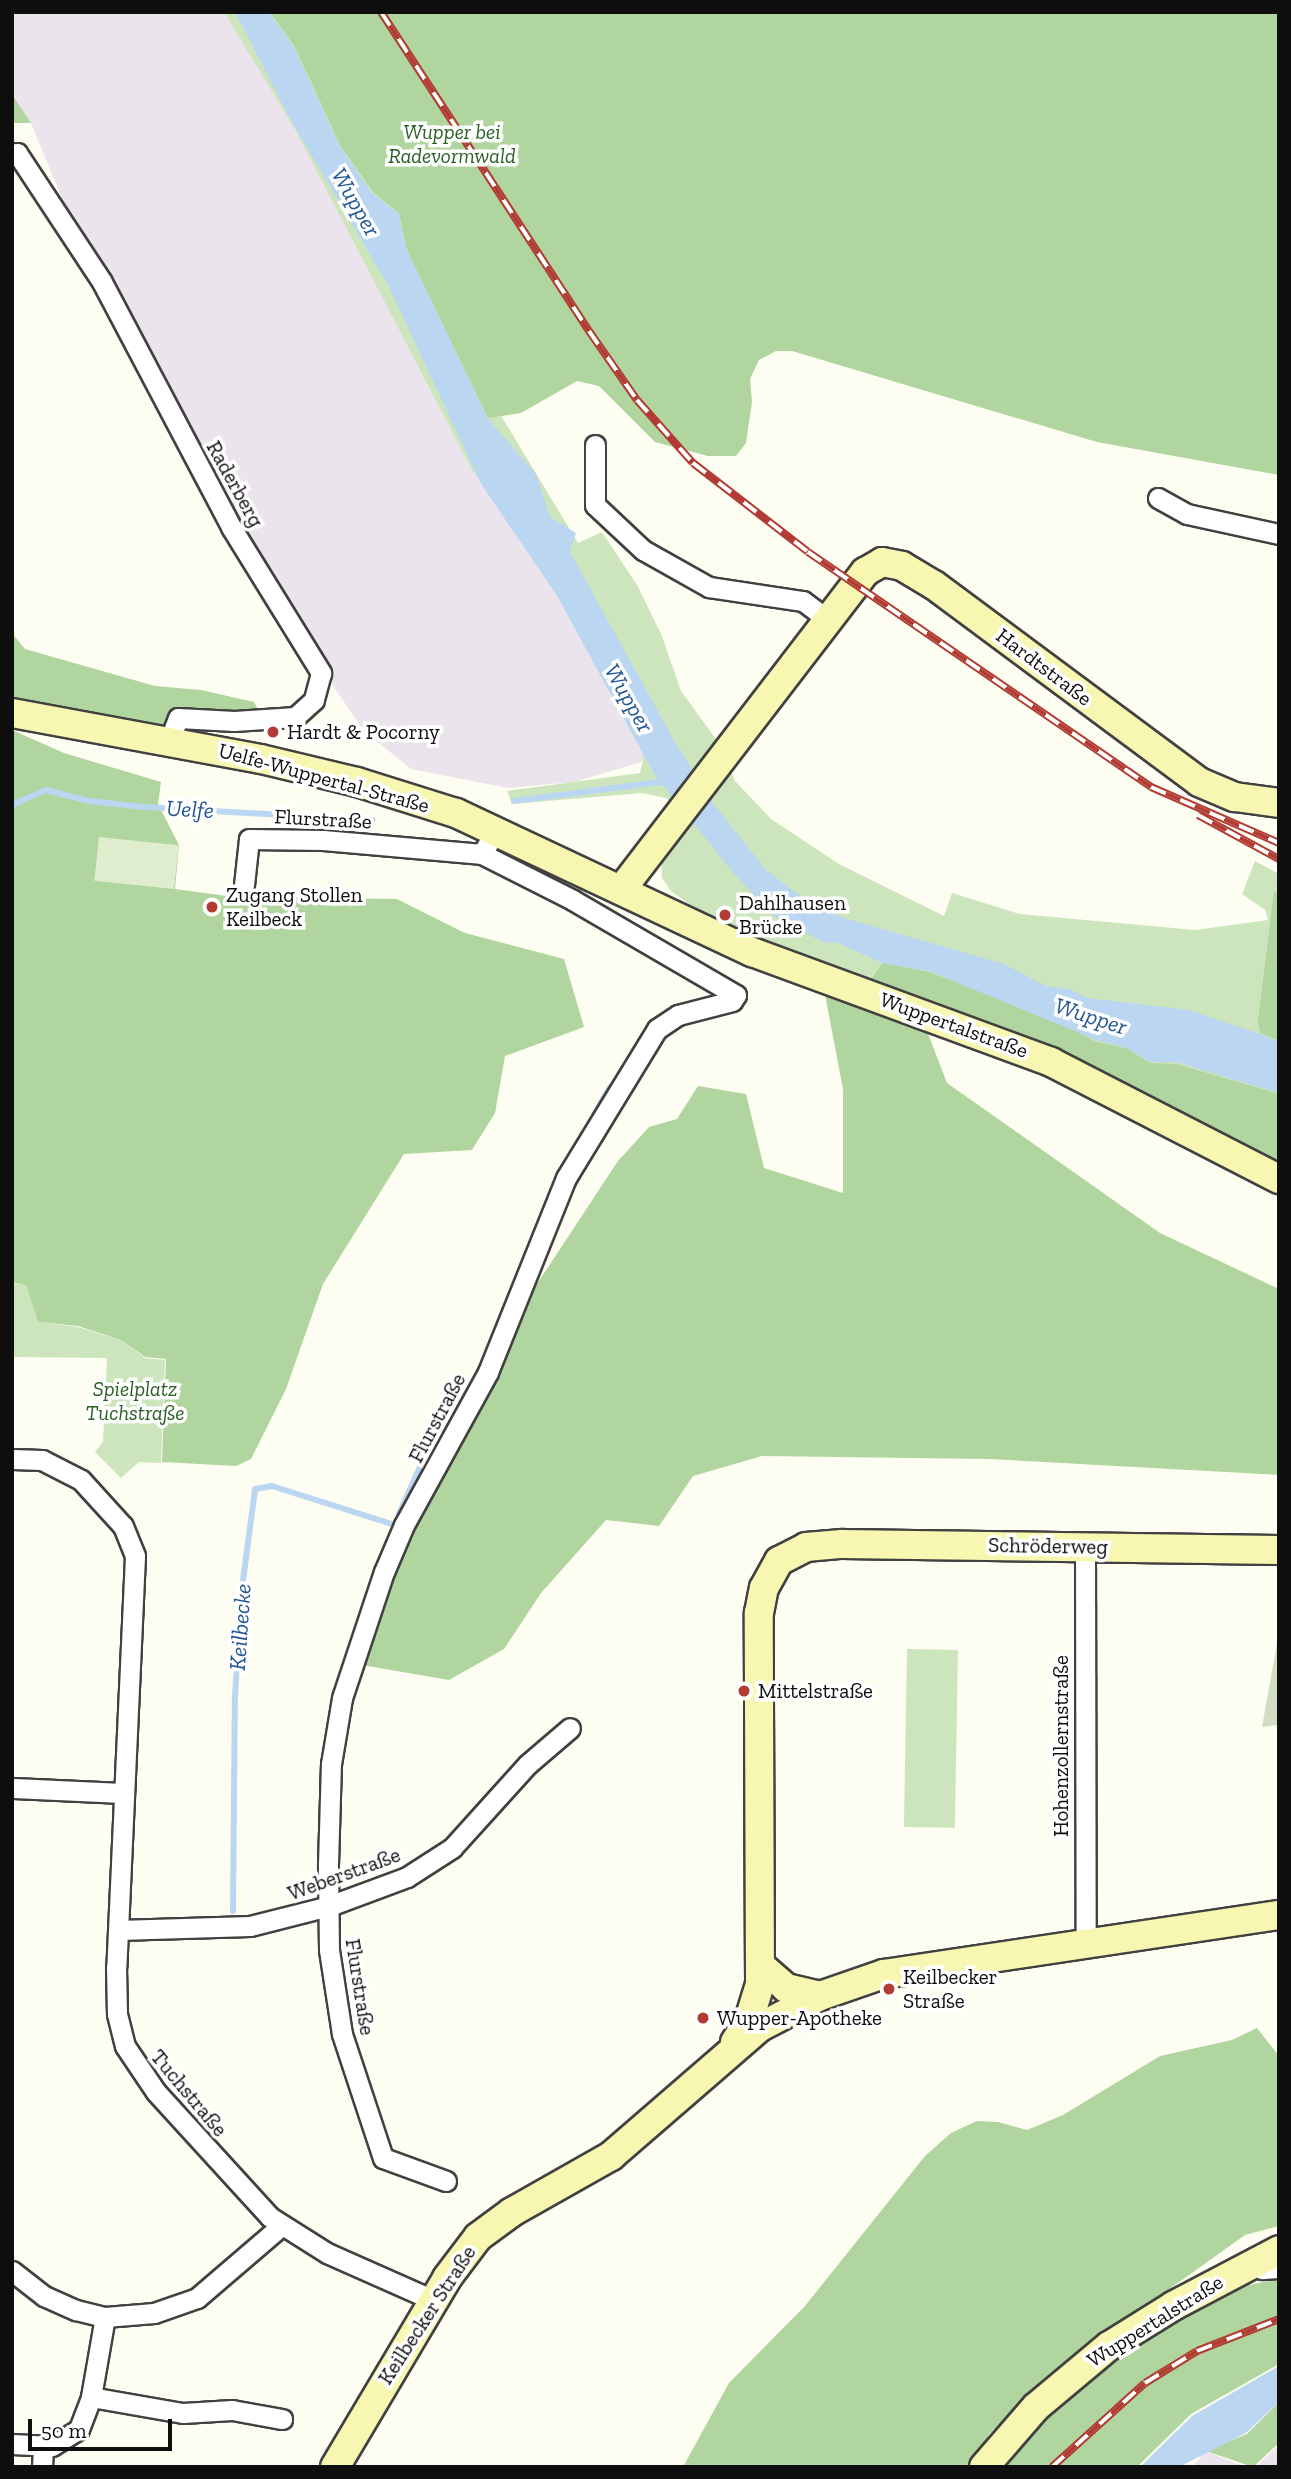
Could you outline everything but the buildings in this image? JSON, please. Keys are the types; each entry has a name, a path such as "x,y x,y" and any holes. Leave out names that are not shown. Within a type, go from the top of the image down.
{"main road":[{"name":"Hardtstraße","path":"621,890 750,719 873,565 902,566 934,584 1199,782 1235,797 1279,803"},
{"name":"Uelfe-Wuppertal-Straße","path":"12,713 170,739 367,785 496,830 621,890"},
{"name":"Wuppertalstraße","path":"621,890 752,952 1051,1062 1279,1179"},
{"name":"Schröderweg","path":"760,1965 756,1747 760,1605 766,1581 779,1562 817,1545 1279,1550"},
{"name":"Keilbecker Straße","path":"335,2467 433,2300 468,2248 489,2227 611,2156 732,2047 772,2020 820,1996 884,1974 1279,1915"},
{"path":"760,1965 786,1988 820,1996"},
{"path":"732,2047 755,2001 760,1965"},
{"name":"Wuppertalstraße","path":"984,2467 1024,2418 1090,2360 1172,2306 1271,2260"}],"street":[{"name":"Raderberg","path":"12,156 16,153 102,282 231,527 321,673 314,700 295,717 234,721 178,718 170,739"},
{"path":"595,445 595,505 643,550 709,587 803,601 828,620"},
{"path":"1158,498 1187,514 1279,534"},
{"path":"482,854 496,830"},
{"name":"Flurstraße","path":"244,885 249,839 323,840 482,854 573,900 720,982 736,996 732,1001 678,1015 648,1041 566,1178 488,1372 404,1525 373,1600 334,1735 329,1950 342,2034 383,2158 446,2181"},
{"name":"Tuchstraße","path":"12,1459 41,1460 81,1480 113,1513 130,1539 137,1573 118,1930 117,2014 129,2056 232,2179 281,2226 327,2253 433,2300"},
{"name":"Hohenzollernstraße","path":"1085,1547 1086,1944"},
{"name":"Weberstraße","path":"118,1930 250,1926 328,1906 395,1882 438,1859 469,1833 528,1764 570,1728"},
{"path":"12,1788 124,1793"},
{"path":"12,2272 44,2297 105,2316 154,2313 197,2298 281,2226"},
{"path":"12,2444 42,2458 74,2434 83,2423 91,2397 105,2316"},
{"path":"91,2397 183,2413 232,2410 282,2419"}],"shaded area":[{"path":"12,12 235,12 434,382 481,484 557,596 648,760 574,782 508,788 411,769 364,731 318,664 81,245 31,123 12,96"},
{"path":"1279,2445 1279,2467 1255,2467"},
{"path":"1206,2451 1245,2467 1192,2467"}],"green space":[{"name":"Wupper bei Radevormwald","path":"224,12 842,12 652,366 485,389 578,543 602,532 637,585 662,636 681,691 718,742 735,781 771,819 839,864 944,916 952,893 1020,914 1195,930 1268,920 1265,910 1242,894 1255,861 1279,874 1279,1167 737,934 671,891 662,878 661,860 688,815 666,798 642,793 512,804 507,791 640,773 644,756 529,542 472,470 296,131"},
{"path":"270,12 1279,12 1279,475 1097,442 792,351 776,351 759,360 750,379 752,402 746,443 736,456 708,456 655,442 599,386 577,381 521,413 488,418 407,250 399,213 373,192 340,145 295,47"},
{"path":"13,96 31,123 12,123"},
{"path":"12,633 25,649 155,686 201,690 254,702 261,715 164,727 12,701"},
{"path":"12,730 64,753 161,782 158,804 179,845 175,889 234,897 397,899 465,933 564,959 584,1027 505,1056 495,1113 472,1150 404,1154 323,1284 286,1389 251,1459 236,1466 162,1462 166,1359 145,1357 121,1340 78,1326 38,1322 26,1285 12,1282"},
{"path":"99,837 179,845 174,889 94,881"},
{"path":"1274,892 1279,894 1279,1041 1260,1033 1258,1021"},
{"path":"883,963 929,972 1064,1023 1094,1041 1129,1049 1149,1063 1177,1064 1279,1094 1279,1174 867,985"},
{"path":"823,984 922,1018 947,1083 1160,1233 1279,1289 1279,1475 990,1459 762,1456 693,1476 659,1526 606,1520 541,1593 504,1649 449,1680 350,1663 469,1387 618,1161 649,1127 677,1119 698,1086 746,1094 764,1168 843,1193 843,1089"},
{"name":"Spielplatz Tuchstraße","path":"12,1283 26,1284 38,1322 78,1327 121,1340 145,1358 165,1360 161,1463 139,1462 121,1478 95,1452 103,1442 107,1358 12,1357"},
{"path":"1279,1632 1279,1725 1262,1727"},
{"path":"907,1649 958,1650 955,1828 904,1827"},
{"path":"1257,2028 1279,2056 1279,2226 1245,2235 1063,2365 990,2433 969,2467 683,2467 729,2383 805,2306 925,2156 951,2133 977,2121 998,2122 1027,2130 1063,2115 1160,2056 1232,2040"},
{"path":"1279,2279 1279,2364 1191,2414 1137,2467 999,2467 1024,2433 1091,2373 1223,2290"},
{"path":"1279,2402 1279,2443 1253,2467 1206,2451 1247,2434"}],"water":[{"name":"Wupper","path":"235,12 269,12 294,47 339,145 372,193 398,213 407,250 488,419 536,474 550,517 576,533 570,552 675,742 713,803 766,870 810,903 844,918 1004,964 1046,986 1069,989 1088,998 1189,1010 1279,1042 1279,1093 1176,1062 1149,1062 1129,1049 1096,1040 929,971 882,963 838,943 823,942 774,916 735,875 655,775 557,596 481,484 389,287 288,115"},
{"path":"1279,2366 1279,2402 1246,2433 1179,2467 1140,2467 1192,2416"}],"waterway":[{"name":"Uelfe","path":"514,801 668,781"},
{"name":"Uelfe","path":"12,805 46,790 89,801 145,807 373,820"},
{"name":"Keilbecke","path":"595,1113 610,1087"},
{"name":"Keilbecke","path":"399,1514 425,1456 437,1410"},
{"name":"Keilbecke","path":"233,1911 235,1697 241,1596 255,1489 272,1486 395,1525"}],"railway":[{"path":"381,12 589,331 637,400 693,463 808,552 1151,787 1279,843"},
{"path":"1198,815 1279,859"},
{"path":"1052,2467 1145,2383 1197,2351 1279,2319"}],"place":[{"name":"Hardt & Pocorny","path":"273,732"},
{"name":"Zugang Stollen Keilbeck","path":"212,907"},
{"name":"Dahlhausen Brücke","path":"725,915"},
{"name":"Mittelstraße","path":"744,1691"},
{"name":"Keilbecker Straße","path":"889,1989"},
{"name":"Wupper-Apotheke","path":"703,2018"}]}
